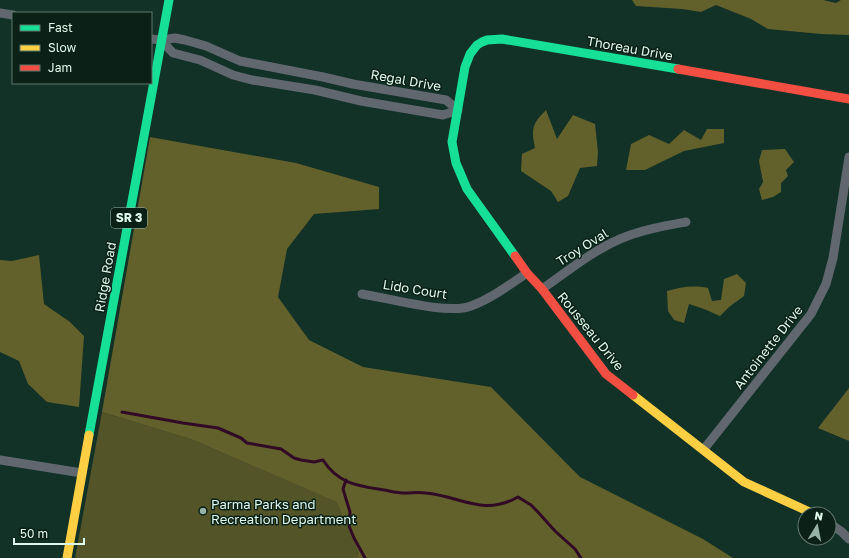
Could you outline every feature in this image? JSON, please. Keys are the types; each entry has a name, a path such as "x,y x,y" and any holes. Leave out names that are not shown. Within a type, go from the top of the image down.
{"street":[{"name":"Ridge Road","path":"67,558 169,0"},
{"path":"0,13 12,15"},
{"name":"Regal Drive","path":"152,38 162,40 175,38 185,40 206,46 240,61 352,84 446,100 458,110"},
{"name":"Thoreau Drive","path":"458,110 465,67 470,51 479,43 494,39 502,39 849,99"},
{"path":"162,40 173,53 200,60 233,75 252,80 315,90 361,101 443,115 458,110"},
{"path":"284,85 287,70"},
{"name":"Rousseau Drive","path":"458,110 452,142 456,163 467,189 527,273 542,289 606,374 704,449 744,482 797,506"},
{"name":"Antoinette Drive","path":"704,449 811,314 826,284 833,258 849,157"},
{"name":"Troy Oval","path":"542,289 598,251 621,239 660,227 686,222"},
{"name":"Lido Court","path":"362,294 446,309 470,307 495,295 527,273"},
{"path":"0,460 82,473"},
{"path":"837,529 849,539"}],"shaded area":[{"path":"632,0 823,0 836,3 841,0 849,0 849,35 768,29 751,19 716,5 701,12 682,9 636,6"},
{"path":"546,110 557,139 573,115 595,124 598,152 597,166 580,168 568,196 558,202 551,191 521,171 522,154 535,148 533,131 535,123"},
{"path":"707,129 724,129 724,143 684,151 645,170 626,170 631,144 649,135 669,144 684,130 701,140"},
{"path":"150,137 296,163 379,187 379,209 314,214 287,249 278,297 309,340 363,367 491,387 580,477 703,539 733,558 357,558 358,552 337,502 193,440 102,412"},
{"path":"785,149 794,162 786,170 788,176 781,183 781,192 773,197 762,200 759,189 763,182 759,161 762,150"},
{"path":"39,255 44,304 70,322 84,336 79,407 47,402 28,384 19,361 0,352 0,260 12,261"},
{"path":"737,274 746,283 744,296 720,316 689,304 684,323 674,320 668,311 667,291 687,287 708,288 712,301 721,300 724,279"},
{"path":"849,388 849,441 818,428"},
{"path":"102,412 193,440 338,502 358,552 357,558 75,558"}],"waterway":[{"path":"122,412 218,428 241,438 247,443 281,449 294,458 314,462 323,460 329,468 342,479 366,487 400,493 423,493 438,495 472,504 482,505 505,503 518,497 531,505 555,531 575,549 581,558"},
{"path":"346,480 343,489 350,512 349,526 365,558"}],"traffic: fast":[{"path":"89,435 169,0"},
{"path":"515,256 467,189 456,163 452,142 465,67 470,54 477,45 487,40 502,39 678,69"}],"traffic: slow":[{"path":"633,395 744,482 797,506"},
{"path":"67,558 89,435"}],"traffic: jam":[{"path":"678,69 849,99"},
{"path":"515,256 527,273 542,289 606,374 633,395"}],"place":[{"name":"Parma Parks and Recreation Department","path":"203,511"}]}
